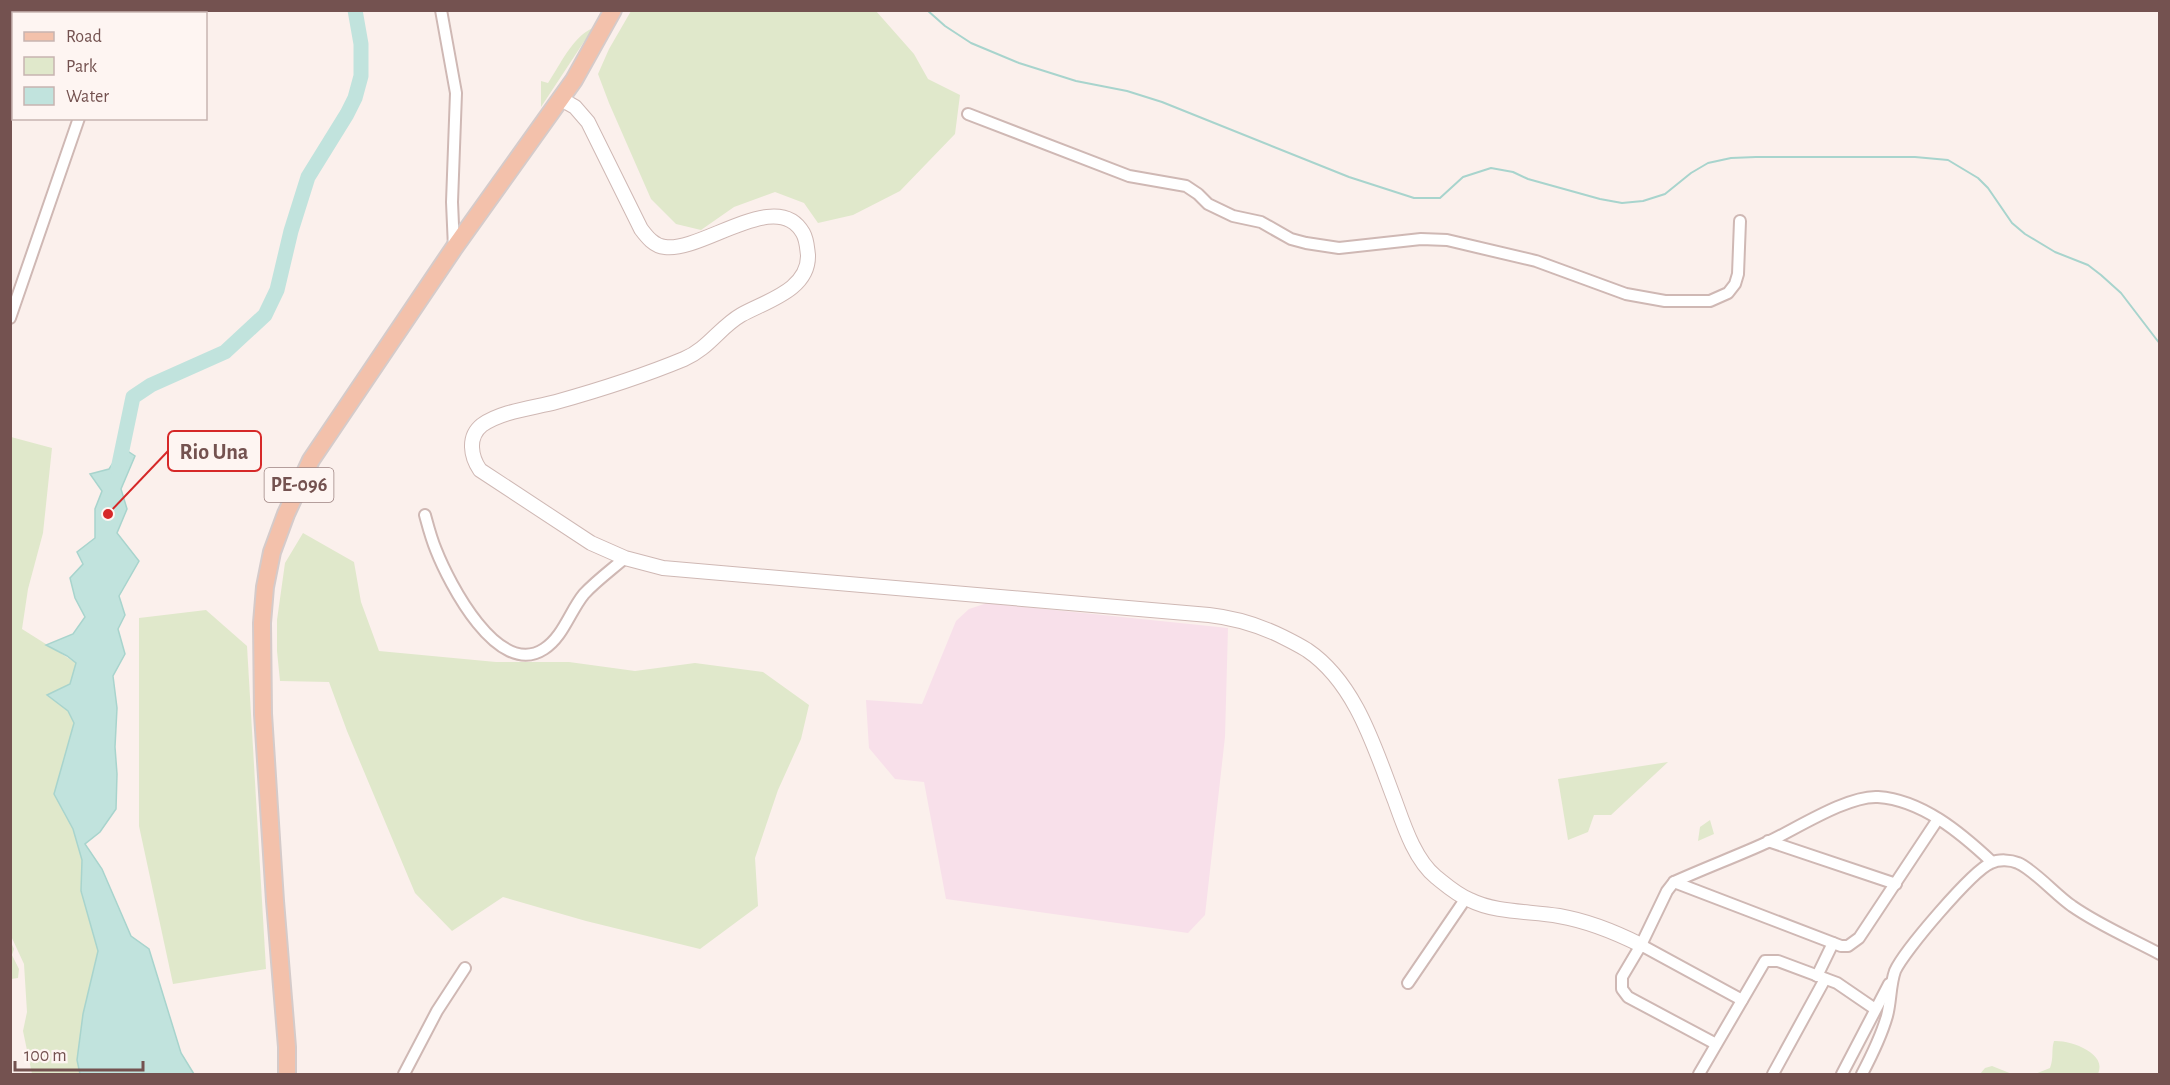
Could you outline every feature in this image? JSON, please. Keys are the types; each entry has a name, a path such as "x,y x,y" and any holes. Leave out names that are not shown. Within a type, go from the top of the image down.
{"main road":[{"name":"PE-096","path":"287,1074 263,714 262,623 265,587 272,552 286,514 311,460 454,248 561,99 591,52 613,10"},
{"name":"PE-096","path":"287,1047 292,1074"}],"street":[{"path":"441,10 456,93 452,202 454,248"},
{"path":"561,99 575,107 588,122 648,239 663,247 678,247 766,216 778,216 790,221 802,232 807,243 806,270 791,289 739,316 701,350 687,358 624,381 493,420 481,426 471,449 474,461 480,470 591,543 625,558 674,569 1231,617 1268,629 1308,650 1332,672 1349,695 1372,743 1408,833 1420,857 1433,875 1466,898 1494,908 1549,914 1588,922 1641,945 1742,1000"},
{"path":"968,114 1129,176 1186,186 1208,204 1233,216 1261,222 1306,243 1340,248 1421,239 1447,240 1536,261 1626,294 1665,302 1710,301 1728,293 1735,284 1738,274 1740,220"},
{"path":"10,318 15,287 78,120"},
{"path":"425,514 438,556 456,590 477,622 500,647 522,656 538,653 552,644 583,595 625,558"},
{"path":"1716,1044 1624,993 1621,983 1667,891 1674,882 1863,798 1887,798 1904,803 1938,819 1970,842 1992,862"},
{"path":"1674,882 1833,943 1848,946 1854,943 1896,884 1938,819"},
{"path":"1768,842 1896,884"},
{"path":"1842,1074 1912,944 1965,884 1992,862 2020,864 2068,904 2092,920 2160,954"},
{"path":"1408,983 1466,898"},
{"path":"1773,1074 1821,977 1833,943"},
{"path":"1699,1074 1762,965 1769,960 1778,961 1845,987 1875,1009"},
{"path":"404,1074 437,1011 465,968"},
{"path":"1862,1074 1877,1046 1887,1014 1894,974"}],"shaded area":[{"path":"987,603 1228,628 1225,737 1205,915 1188,933 946,899 924,782 895,779 869,748 866,700 922,704 956,621 969,609"}],"green space":[{"path":"631,11 876,11 914,54 928,79 960,95 955,134 900,191 853,215 818,223 804,203 775,192 734,207 701,230 676,224 651,199 598,74 609,49"},
{"path":"593,28 541,107 541,81 548,83 573,44"},
{"path":"11,437 52,448 43,533 28,589 22,629 76,663 68,711 74,723 54,794 73,829 82,860 81,891 98,951 83,1014 77,1060 80,1074 32,1074 23,1031 27,1012 24,964 11,936"},
{"path":"303,533 354,562 361,602 379,651 496,662 569,662 635,671 695,663 763,672 809,705 801,739 778,790 755,858 758,906 700,949 586,921 503,897 452,931 415,893 347,731 329,682 280,681 277,620 285,563"},
{"path":"206,610 247,646 266,969 173,984 139,826 139,618"},
{"path":"1668,762 1611,815 1594,815 1588,832 1568,840 1558,779"},
{"path":"1710,820 1714,834 1698,841 1700,827"},
{"path":"10,940 14,949 12,955 19,969 18,978 11,979"},
{"path":"2054,1041 2078,1045 2093,1054 2100,1067 2098,1074 2035,1074 2050,1068"},
{"path":"1992,1066 2012,1074 1980,1074 1985,1068"}],"water":[{"path":"123,448 135,456 121,489 127,509 117,533 139,561 119,596 125,615 118,629 125,654 113,676 117,708 116,809 100,832 85,844 102,869 131,936 149,949 181,1053 194,1074 80,1074 77,1060 83,1014 98,951 81,891 82,860 73,829 54,794 74,723 68,711 47,695 70,684 76,663 46,645 73,634 85,617 75,598 70,578 83,564 77,552 95,538 95,509 102,491 90,474 109,469"}],"waterway":[{"path":"118,469 133,397 151,385 225,352 265,315 277,290 291,231 308,177 355,98 361,76 361,44 355,10"},
{"path":"927,10 945,26 971,43 1019,63 1076,81 1127,91 1162,102 1349,177 1414,198 1440,198 1463,177 1491,168 1513,172 1528,179 1622,203 1643,201 1665,194 1691,173 1708,163 1731,158 1915,157 1948,160 1978,178 1988,188 2012,223 2025,234 2055,252 2088,265 2101,275 2121,293 2160,344"}],"place":[{"name":"Rio Una","path":"108,514"}]}
